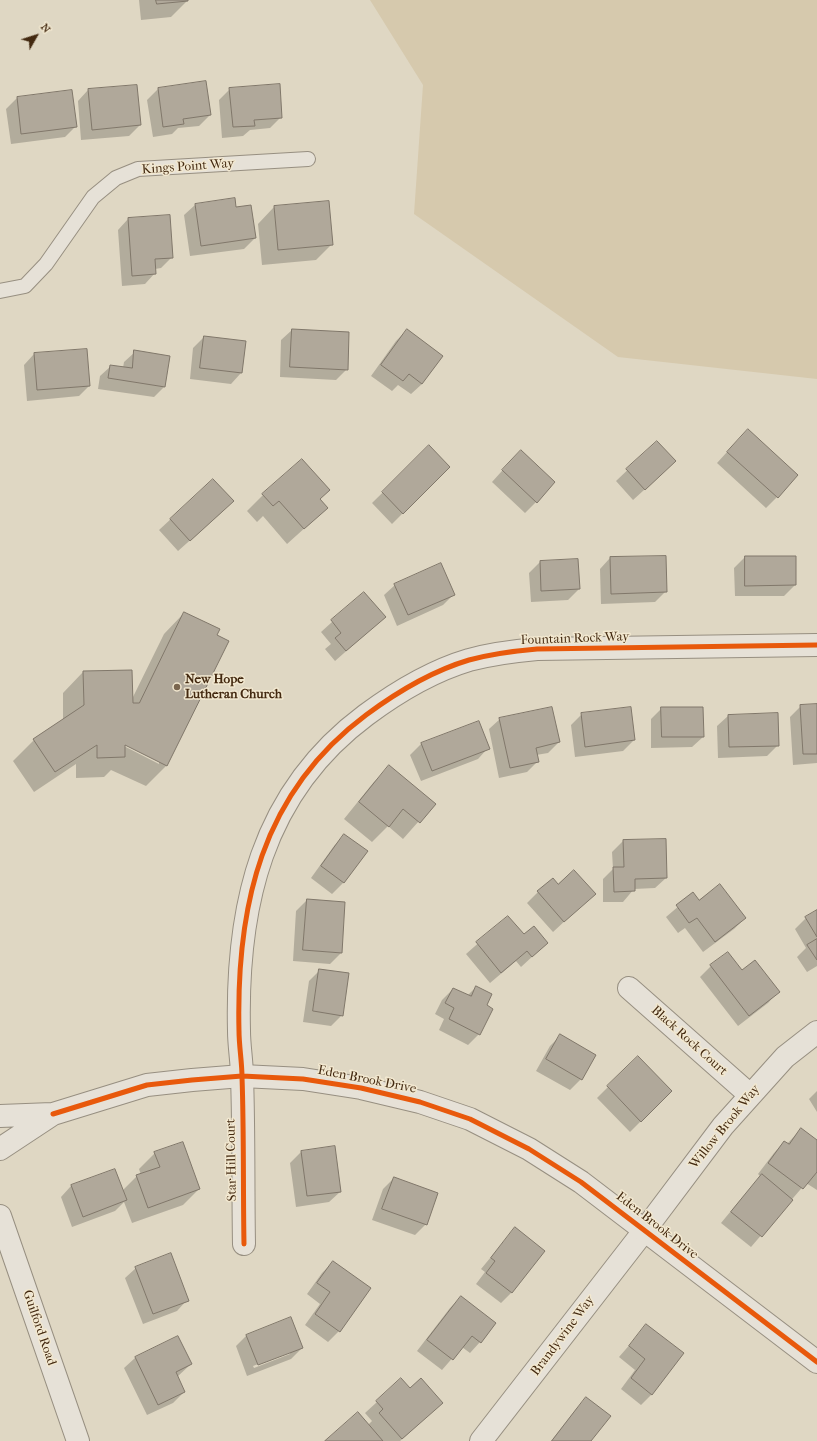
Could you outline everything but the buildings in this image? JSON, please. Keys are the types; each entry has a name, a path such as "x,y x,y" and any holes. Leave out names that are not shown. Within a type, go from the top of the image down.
{"street":[{"name":"Fountain Rock Way","path":"242,1076 239,1031 241,952 247,907 257,865 273,826 292,791 319,757 347,729 390,697 430,676 468,661 497,654 536,649 817,645"},
{"name":"Black Rock Court","path":"629,988 750,1095"},
{"name":"Willow Brook Way","path":"644,1231 723,1126 785,1057 817,1032"},
{"name":"Eden Brook Drive","path":"0,1116 53,1114 147,1085 242,1076 303,1079 361,1088 420,1102 470,1119 529,1149 581,1182 817,1362"},
{"name":"Star Hill Court","path":"242,1076 244,1244"},
{"name":"Eden Brook Drive","path":"0,1148 53,1114"},
{"name":"Guilford Road","path":"0,1216 78,1441"},
{"name":"Brandywine Way","path":"481,1441 644,1231"}],"lane":[{"name":"Kings Point Way","path":"0,291 25,286 46,264 93,197 116,178 138,169 308,159"}],"shaded area":[{"path":"370,0 817,0 817,379 618,357 414,214 423,85"}],"cycle path":[{"path":"244,1244 243,1118 242,1071 239,1037 239,985 243,940 250,897 262,856 279,817 301,780 330,746 366,715 402,690 442,670 469,660 486,656 537,649 817,645"},
{"path":"53,1114 147,1085 242,1076 303,1079 361,1088 420,1102 470,1119 529,1149 581,1182 817,1362"}],"place":[{"name":"New Hope Lutheran Church","path":"177,687"}]}
